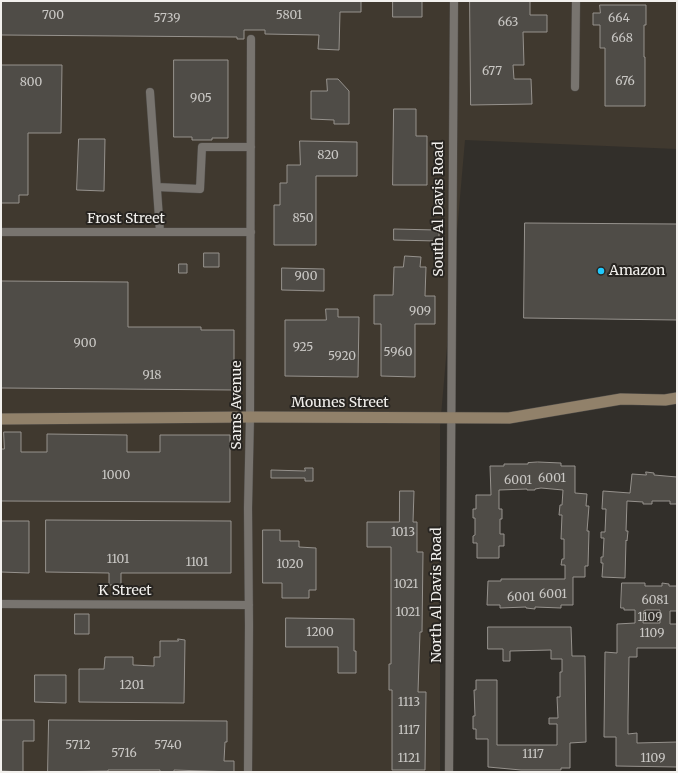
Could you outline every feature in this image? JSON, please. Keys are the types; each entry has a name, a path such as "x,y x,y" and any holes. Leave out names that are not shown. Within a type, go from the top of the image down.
{"main road":[{"name":"Mounes Street","path":"1,419 32,420 250,417 509,418 621,399 677,399"}],"street":[{"name":"South Al Davis Road","path":"451,418 454,1"},
{"path":"574,87 576,1"},
{"name":"Sams Avenue","path":"248,772 251,39"},
{"path":"150,92 160,232"},
{"path":"157,187 200,189 202,147 251,147"},
{"name":"Frost Street","path":"1,232 251,232"},
{"name":"North Al Davis Road","path":"449,772 451,418"},
{"name":"K Street","path":"1,604 249,605"}],"shaded area":[{"path":"1,1 677,1 677,149 465,140 440,427 440,772 1,772"}],"building":[{"path":"1,1 361,1 361,12 340,12 339,50 318,49 319,35 265,34 265,30 244,30 244,39 237,39 237,37 1,35"},
{"path":"393,1 422,1 422,17 393,17"},
{"path":"470,1 530,1 530,15 547,15 547,32 523,32 524,65 513,65 514,79 531,79 532,104 471,105"},
{"path":"600,5 646,5 646,25 644,25 645,106 605,106 605,48 600,48 600,25 593,25 593,13 600,13"},
{"path":"174,60 228,60 228,138 192,140 192,137 174,137"},
{"path":"1,65 62,65 61,133 28,133 28,195 19,195 19,203 1,203"},
{"path":"327,79 338,79 349,91 349,124 334,124 334,120 311,119 311,91 327,91"},
{"path":"394,109 416,109 416,136 427,136 427,185 393,185"},
{"path":"79,139 105,139 104,191 77,190"},
{"path":"300,141 357,142 357,176 316,176 316,245 274,245 274,205 280,205 280,183 287,183 287,165 300,165"},
{"name":"Amazon","path":"525,223 677,224 677,320 524,318"},
{"path":"394,229 436,230 436,232 439,232 439,239 437,239 437,241 394,240"},
{"path":"204,253 219,253 219,267 204,267"},
{"path":"405,256 421,257 420,267 426,267 425,296 435,296 435,324 415,324 415,377 381,376 381,324 374,324 374,295 393,295 394,267 403,267"},
{"path":"179,264 187,264 187,273 179,273"},
{"path":"282,268 324,269 324,291 282,290"},
{"path":"1,281 128,282 128,327 201,327 201,330 234,330 234,390 1,388"},
{"path":"326,309 338,309 338,317 359,317 358,377 285,376 285,320 326,320"},
{"path":"4,432 21,432 21,452 47,452 47,434 127,435 127,452 160,452 160,435 230,435 230,502 1,501 1,449 4,449"},
{"path":"538,462 561,463 561,466 575,466 575,493 587,494 586,506 589,506 587,531 589,531 588,566 585,566 585,577 573,577 573,605 561,605 561,608 535,607 535,609 526,607 500,608 500,605 487,605 488,581 501,581 501,579 565,579 565,565 561,565 562,559 564,559 564,539 561,539 562,515 559,515 560,505 562,505 563,490 541,488 535,490 499,490 499,509 502,509 500,534 504,534 504,546 499,546 499,558 477,558 477,543 473,543 473,536 475,535 475,518 473,518 473,509 476,509 476,495 491,495 490,466"},
{"path":"305,468 313,468 313,481 305,481 305,478 271,478 271,470 305,471"},
{"path":"646,472 654,473 654,475 677,477 677,504 670,504 670,501 652,501 652,504 643,504 643,502 627,501 626,531 628,531 627,541 626,540 625,578 602,577 603,563 601,563 601,557 603,557 604,538 601,538 601,532 605,532 606,509 602,509 603,491 630,493 632,474 646,475"},
{"path":"400,491 414,491 413,522 417,522 417,552 423,552 422,632 420,632 418,692 426,692 425,770 392,770 392,690 389,690 389,664 391,664 391,547 367,547 367,522 399,522"},
{"path":"46,520 231,521 231,573 121,573 121,585 109,585 109,573 46,572"},
{"path":"1,521 29,521 29,573 1,572"},
{"path":"263,530 280,530 280,541 299,541 299,547 316,548 316,590 309,590 309,598 282,598 282,583 263,583"},
{"path":"622,583 645,583 645,586 662,586 662,583 669,584 669,586 677,586 677,611 670,611 670,624 677,624 677,648 637,648 637,657 629,657 628,734 637,733 637,743 677,742 677,767 616,766 616,737 604,737 605,652 617,653 617,624 635,623 635,610 624,610 624,608 621,608","holes":["660,610 660,623 643,623 644,611"]},
{"path":"75,614 89,614 89,634 75,634"},
{"path":"286,618 354,619 356,673 338,673 338,647 286,647"},
{"path":"488,627 571,627 572,656 585,656 586,742 570,743 570,768 561,768 561,770 521,770 488,767 488,739 476,739 476,729 473,729 473,716 475,716 474,690 476,690 476,680 497,680 497,745 557,745 557,724 549,724 549,718 558,718 557,697 560,697 560,672 562,672 562,659 551,659 551,650 510,651 510,661 503,661 503,649 488,649"},
{"path":"178,639 185,640 184,703 79,702 79,669 104,669 105,657 133,657 133,665 154,666 154,657 160,657 160,641 178,641"},
{"path":"35,675 66,675 66,703 35,702"},
{"path":"1,720 34,720 34,741 23,741 23,772 1,771"},
{"path":"49,720 227,721 227,742 225,742 224,761 234,761 234,772 108,770 48,772"}],"place":[{"name":"Amazon","path":"601,271"}]}
